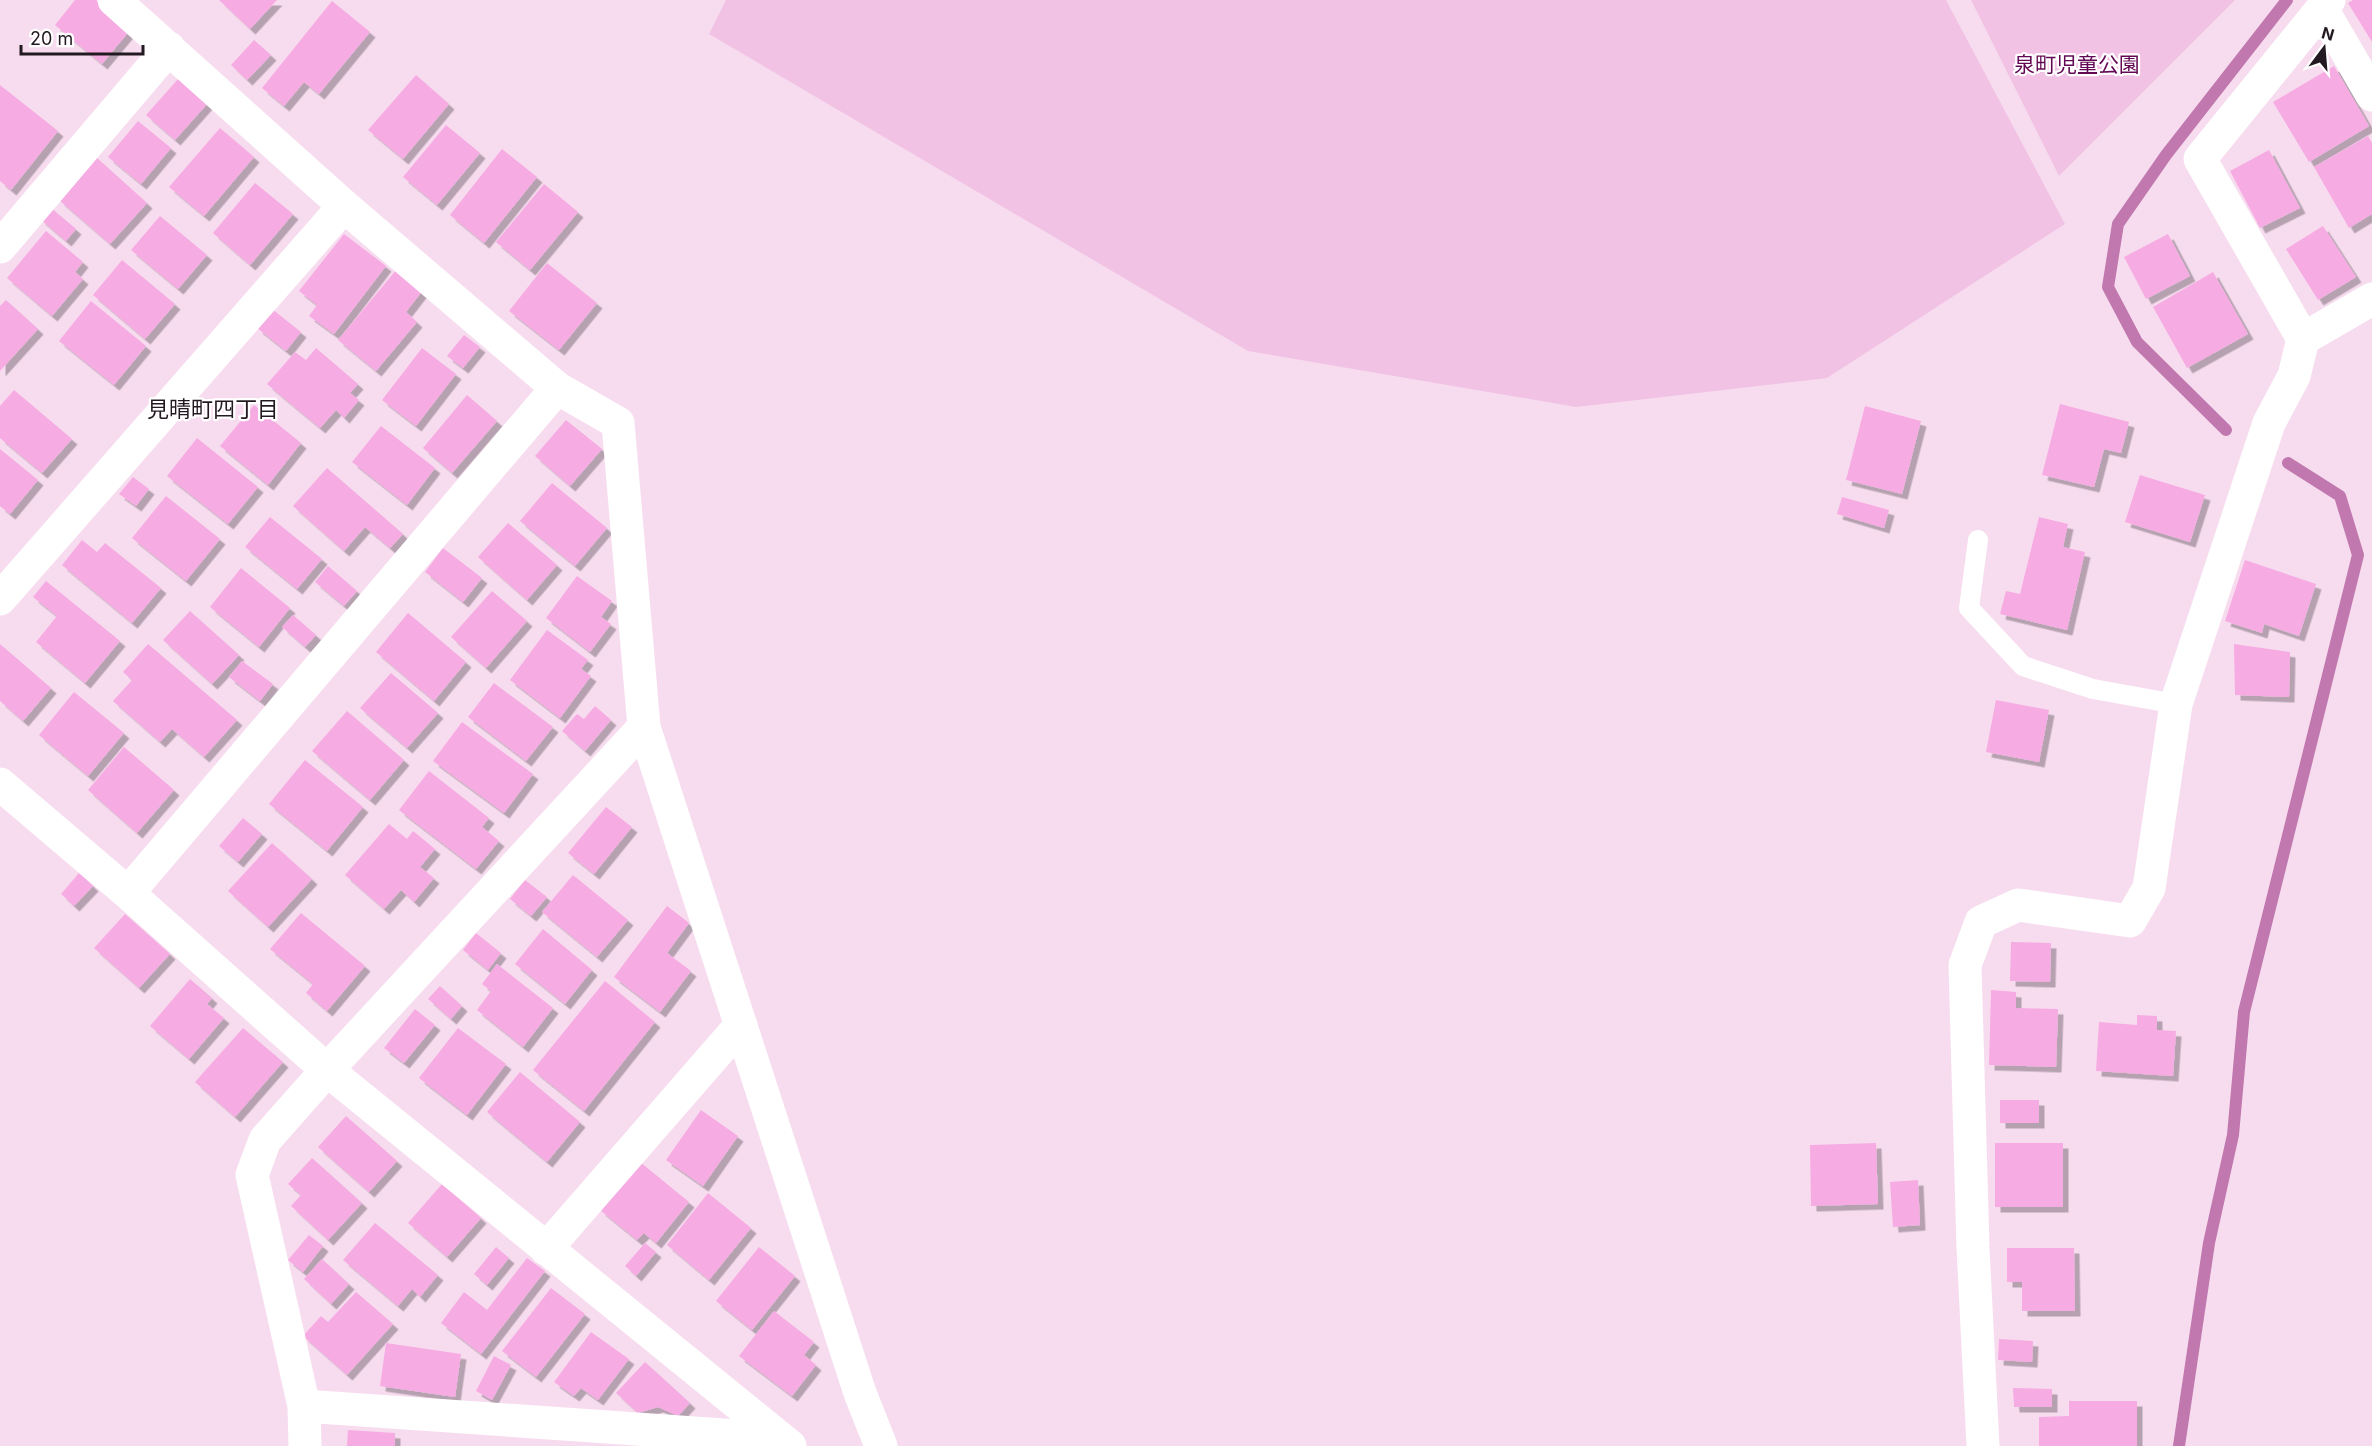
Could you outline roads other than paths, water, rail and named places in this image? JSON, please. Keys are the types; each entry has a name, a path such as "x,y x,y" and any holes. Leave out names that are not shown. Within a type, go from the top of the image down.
{"street":[{"path":"114,0 344,206 557,388 618,423 644,728 860,1393 881,1446"},
{"path":"1983,1446 1973,1236 1965,965 1981,922 2018,905 2130,921 2150,888 2176,704 2269,423 2294,376 2303,339 2200,159 2325,4 2372,95"},
{"path":"0,247 169,48"},
{"path":"0,599 344,206"},
{"path":"2303,339 2372,299"},
{"path":"128,893 557,388"},
{"path":"305,1446 304,1406 252,1175 265,1140 644,728"},
{"path":"0,784 128,893 327,1070 785,1442"},
{"path":"546,1249 741,1025"},
{"path":"304,1406 785,1442"}],"lane":[{"path":"1978,540 1969,608 2023,666 2093,689 2176,704"}],"waterway":[{"path":"2226,430 2137,342 2108,287 2118,224 2166,155 2287,0"},
{"path":"2179,1446 2209,1243 2233,1135 2244,1012 2358,555 2340,496 2288,463"}],"district":[{"name":"見晴町四丁目","path":"213,409"}],"park label":[{"name":"泉町児童公園","path":"2077,65"}]}
